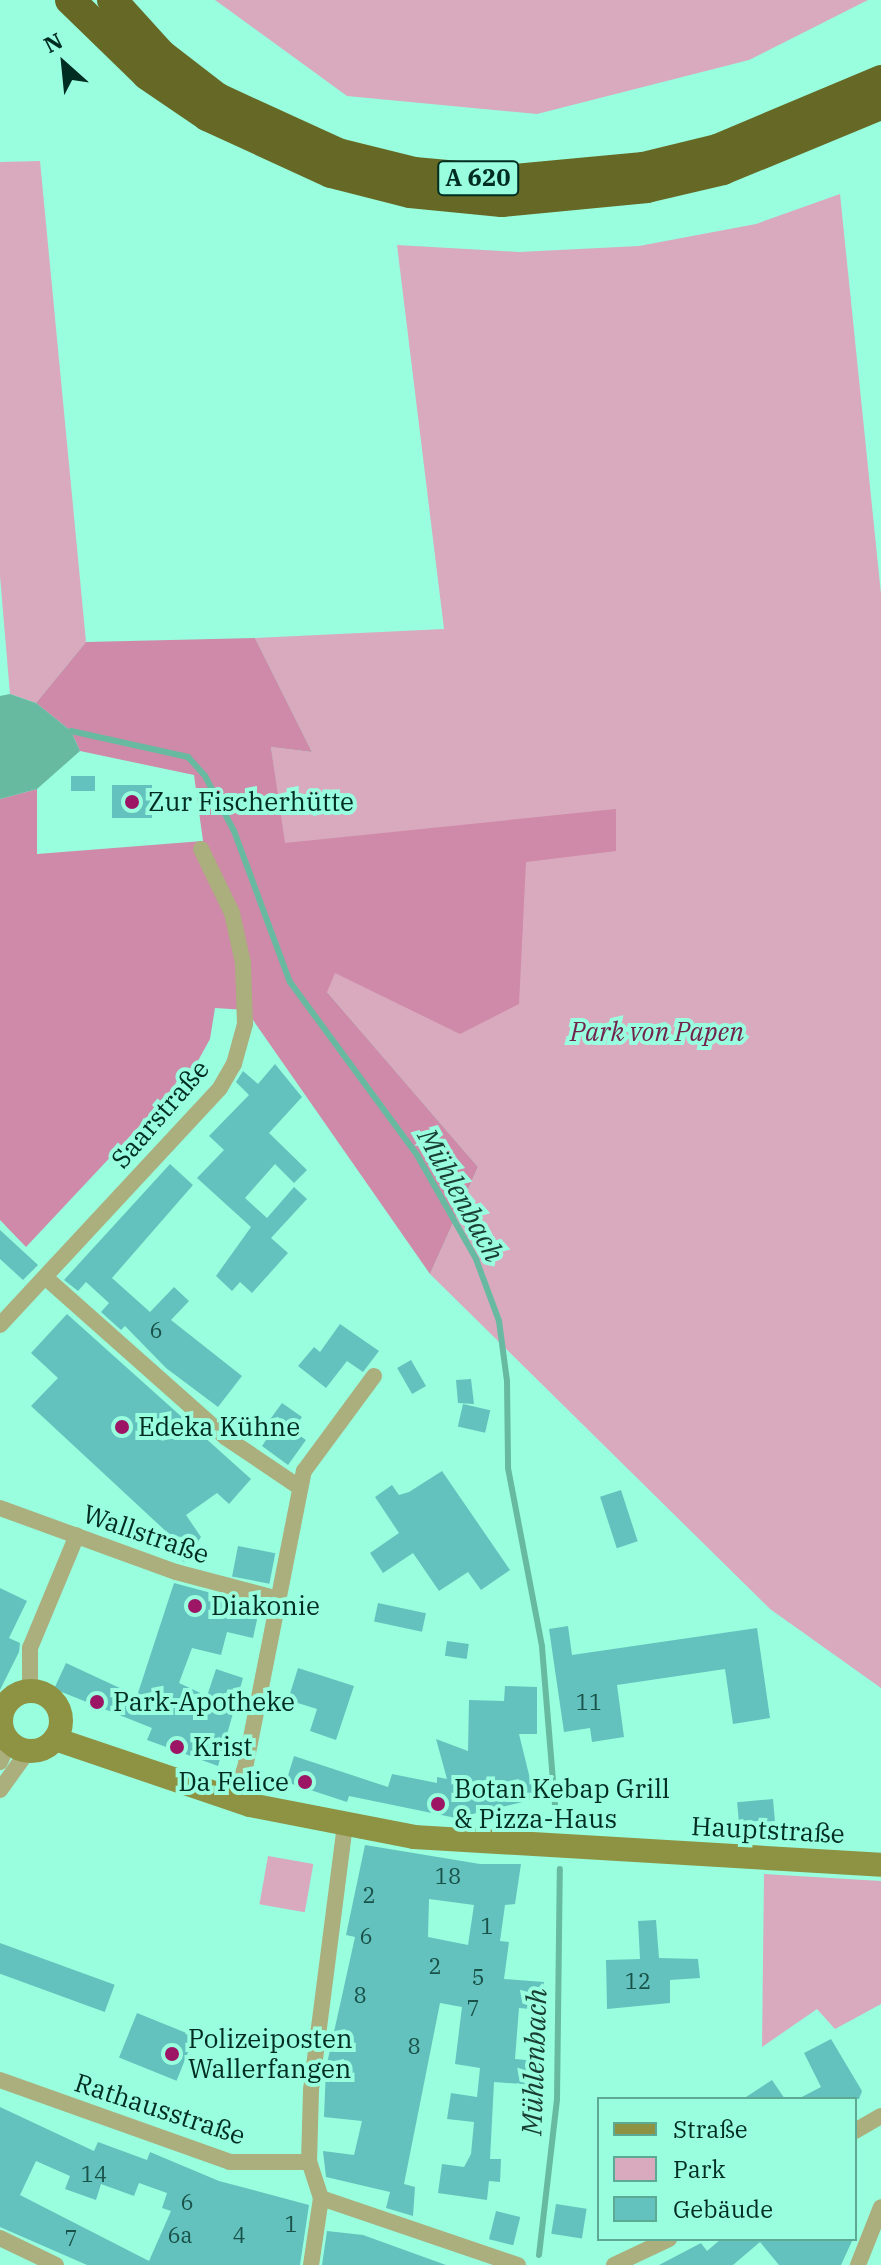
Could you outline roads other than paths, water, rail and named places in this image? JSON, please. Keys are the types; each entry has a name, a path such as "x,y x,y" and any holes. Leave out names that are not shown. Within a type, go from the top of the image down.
{"highway":[{"path":"70,0 147,75 207,116 331,173 410,193 515,202 647,188 723,170 881,105"},
{"name":"A 620","path":"112,0 161,54 218,98 338,153 414,172 503,180 643,167 717,149 881,80"}],"main road":[{"path":"10,1698 50,1698 58,1732 12,1752 1,1728 10,1698"},
{"name":"Hauptstraße","path":"58,1732 144,1758 178,1782 232,1800 345,1825 475,1842 881,1865"}],"street":[{"name":"Saarstraße","path":"0,1325 220,1088 241,1048 245,994 239,937 201,849"},
{"path":"45,1277 225,1437 299,1487"},
{"path":"232,1800 245,1768 299,1487 310,1458 374,1376"},
{"name":"Wallstraße","path":"0,1508 278,1599"},
{"path":"10,1698 77,1535"},
{"path":"0,1790 12,1752"},
{"path":"311,2265 321,2198 309,2162 311,2090 345,1825"},
{"name":"Rathausstraße","path":"0,2080 230,2162 309,2162"},
{"path":"857,2130 881,2116"},
{"path":"321,2198 518,2265"},
{"path":"858,2265 881,2207"},
{"path":"0,2238 56,2265"},
{"path":"614,2265 665,2241"}],"water":[{"path":"10,694 36,703 71,731 80,751 37,789 0,799 0,696"}],"waterway":[{"name":"Mühlenbach","path":"71,731 188,757 205,776 234,831 290,982 417,1155 476,1259 499,1321 507,1381 508,1468 542,1647 557,1828"},
{"name":"Mühlenbach","path":"539,2255 557,2099 560,1869"}],"place":[{"name":"Zur Fischerhütte","path":"132,802"},
{"name":"Edeka Kühne","path":"122,1427"},
{"name":"Diakonie","path":"195,1606"},
{"name":"Park-Apotheke","path":"97,1702"},
{"name":"Krist","path":"177,1747"},
{"name":"Da Felice","path":"305,1782"},
{"name":"Botan Kebap Grill & Pizza-Haus","path":"438,1804"},
{"name":"Polizeiposten Wallerfangen","path":"172,2054"}],"park label":[{"name":"Park von Papen","path":"657,1032"}]}
